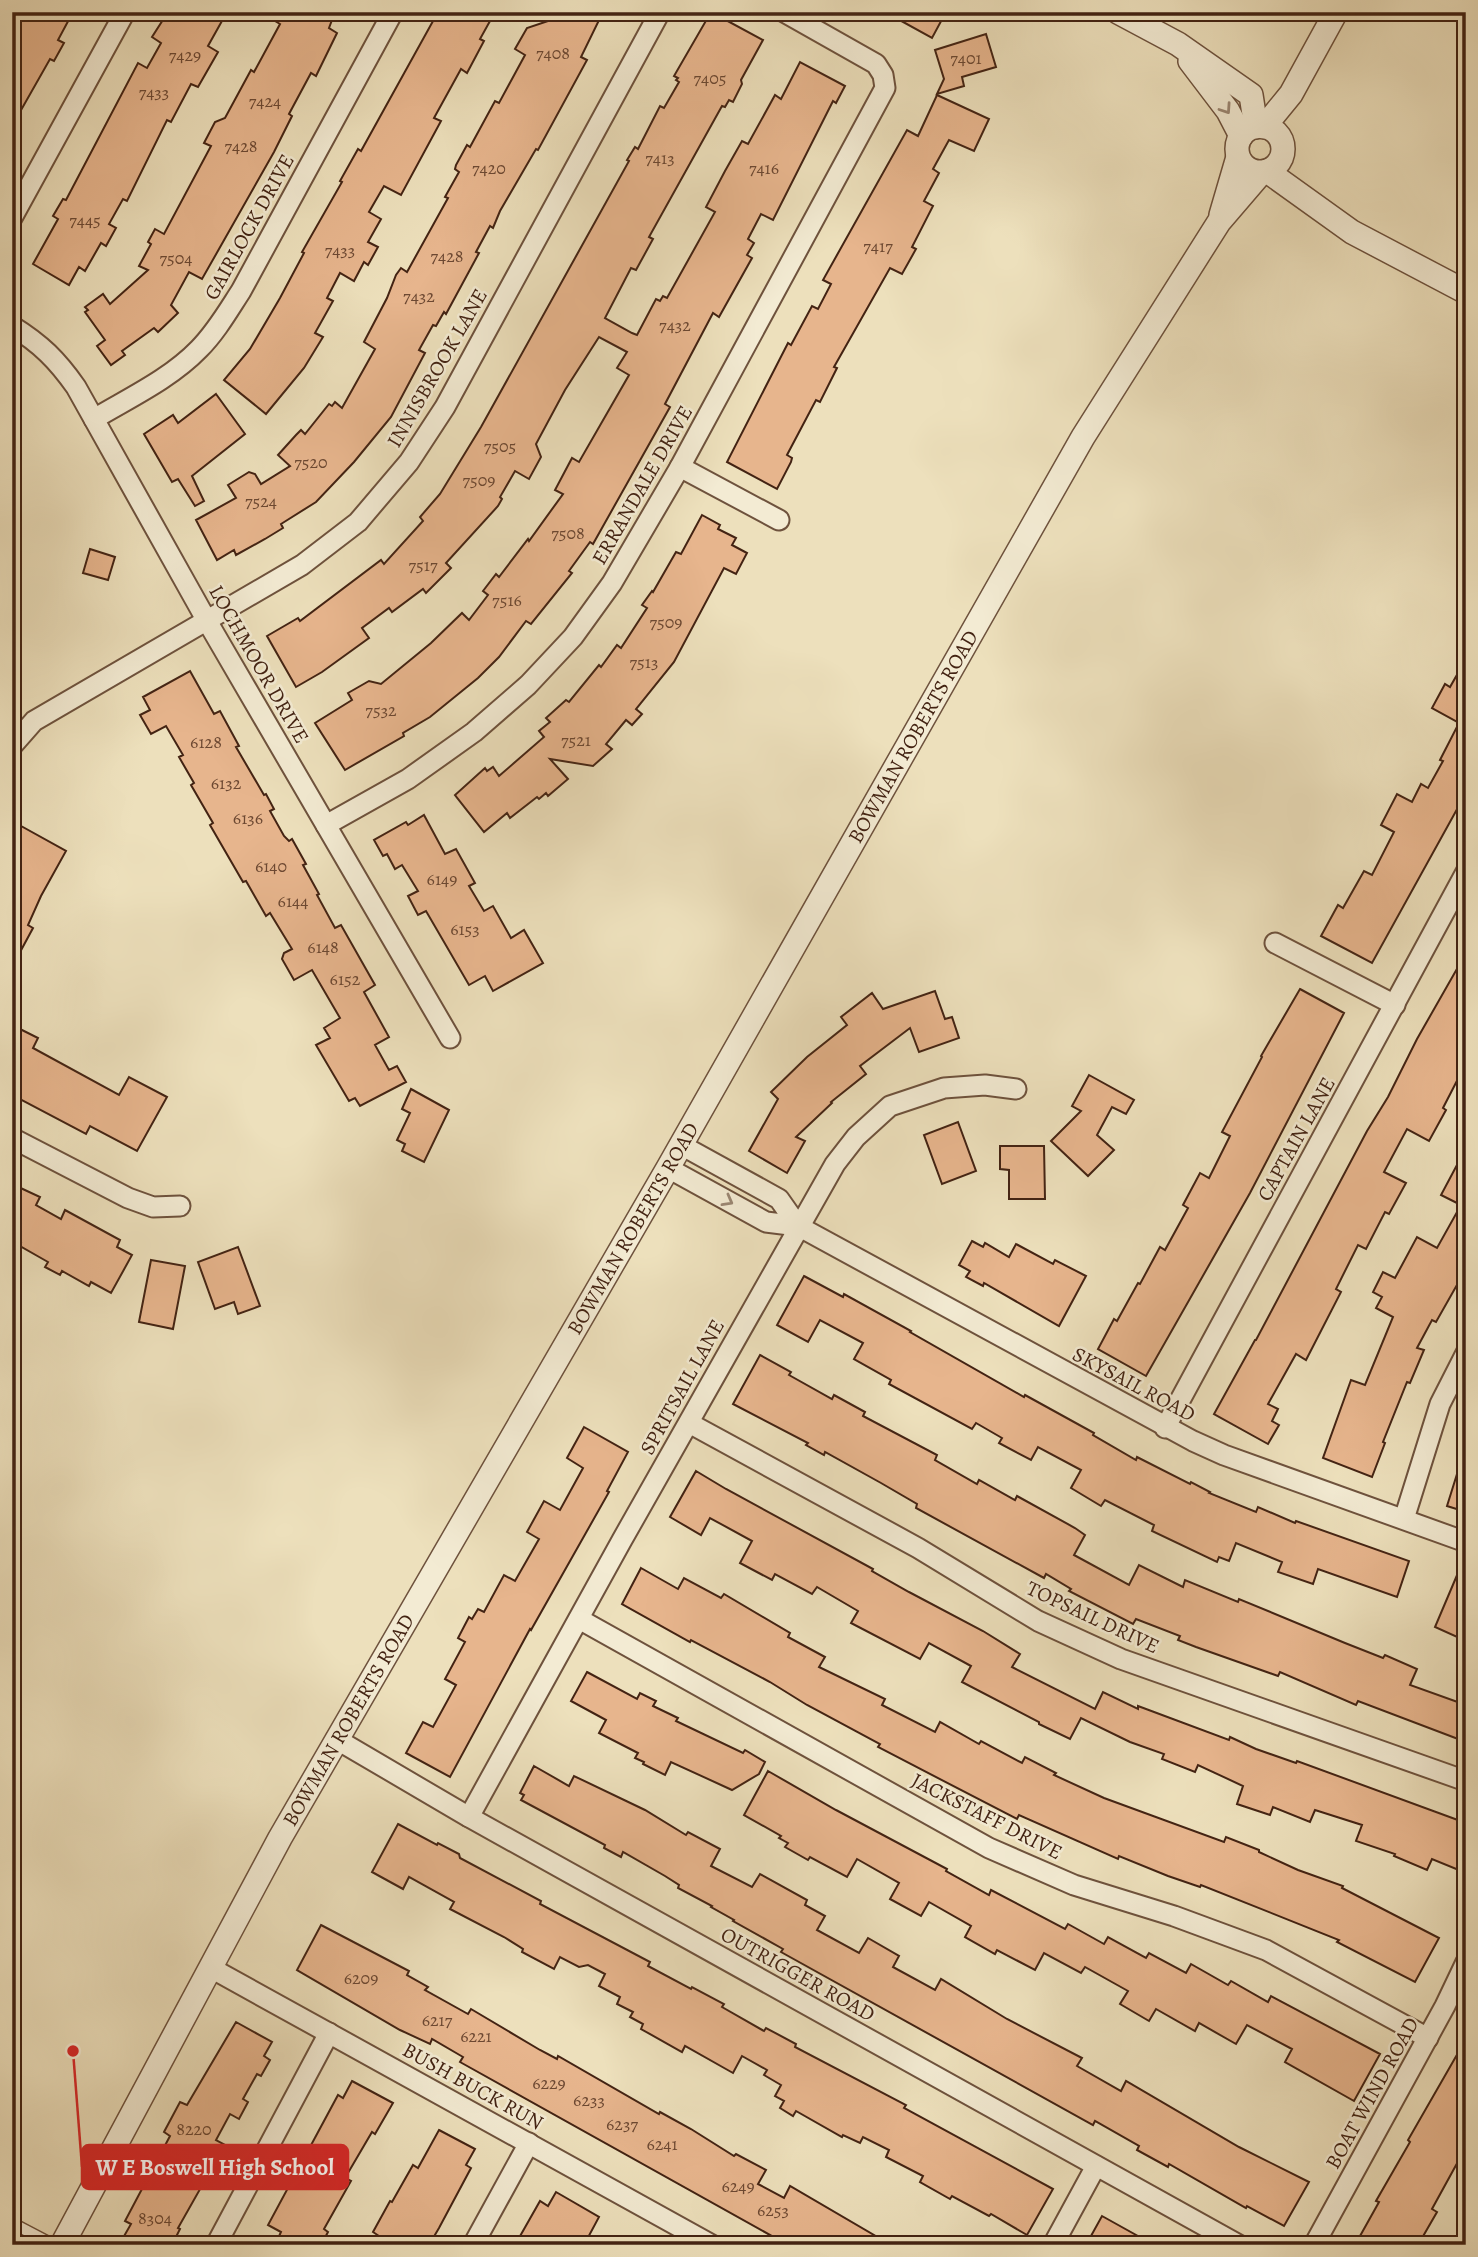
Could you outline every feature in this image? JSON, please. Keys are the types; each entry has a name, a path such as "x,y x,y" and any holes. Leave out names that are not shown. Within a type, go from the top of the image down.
{"street":[{"path":"12,218 125,12"},
{"name":"GAIRLOCK DRIVE","path":"94,419 165,376 198,350 221,323 393,12"},
{"name":"INNISBROOK LANE","path":"12,746 34,721 302,565 358,522 409,462 452,395 660,12"},
{"name":"ERRANDALE DRIVE","path":"326,825 408,779 474,732 528,685 573,637 612,583 680,467 885,88 883,75 876,64 784,12"},
{"path":"1118,12 1178,44 1228,111 1319,211 1352,232 1466,292"},
{"name":"BOWMAN ROBERTS ROAD","path":"62,2245 336,1739 668,1168 1083,437 1219,222 1336,12"},
{"name":"LOCHMOOR DRIVE","path":"12,326 55,359 76,387 207,621 450,1038"},
{"path":"680,467 779,520"},
{"name":"CAPTAIN LANE","path":"1165,1428 1466,872"},
{"path":"1275,943 1395,1005"},
{"name":"SPRITSAIL LANE","path":"469,1817 798,1226 842,1155 856,1137 890,1106 943,1088 985,1084 1016,1089"},
{"path":"12,1138 128,1198 153,1207 180,1206"},
{"name":"SKYSAIL ROAD","path":"681,1145 779,1199 798,1226"},
{"name":"SKYSAIL ROAD","path":"668,1168 766,1222 798,1226 1165,1428 1224,1455 1466,1542"},
{"path":"1404,1519 1440,1404 1466,1353"},
{"name":"TOPSAIL DRIVE","path":"689,1423 918,1548 1038,1621 1121,1659 1466,1781"},
{"name":"JACKSTAFF DRIVE","path":"579,1619 989,1848 1074,1885 1174,1916 1266,1950 1428,2038"},
{"name":"OUTRIGGER ROAD","path":"336,1739 469,1817 1239,2245"},
{"name":"BOAT WIND ROAD","path":"1314,2245 1428,2038 1466,1962"},
{"name":"BUSH BUCK RUN","path":"211,1968 712,2245"},
{"path":"216,2245 329,2033"},
{"path":"473,2245 529,2143"},
{"path":"1053,2245 1097,2166"}],"lane":[{"path":"12,2223 54,2245"}],"building":[{"path":"17,12 73,12 58,40 64,43 54,61 50,59 12,126 12,20"},
{"path":"168,12 227,12 208,46 218,52 198,87 191,84 171,122 167,120 127,201 123,199 109,224 116,228 106,246 101,243 85,271 79,267 69,285 33,264 58,219 53,216 63,199 66,200 138,63 147,68 161,43 152,37"},
{"path":"260,12 335,12 329,28 337,33 316,76 311,73 289,114 292,116 274,152 202,279 189,272 171,305 178,313 158,332 154,328 122,351 125,355 111,365 97,346 105,340 85,312 88,310 85,307 103,294 110,304 148,270 139,266 151,244 148,242 155,229 164,234 211,146 204,143 215,122 225,118 280,24"},
{"path":"438,12 495,12 480,39 484,41 467,73 461,69 434,118 441,121 401,195 384,186 369,212 381,219 368,242 378,247 368,265 364,262 354,281 340,273 327,298 333,301 315,333 323,337 304,368 266,414 224,380 250,349 280,298 304,253 302,252 342,182 340,181 358,149 361,151"},
{"path":"546,12 603,12 581,57 587,60 538,150 536,149 500,211 493,228 490,226 476,252 479,253 446,314 444,312 436,326 433,325 419,350 425,353 391,417 316,502 281,524 283,528 265,539 236,555 234,550 217,560 196,520 236,498 228,485 249,472 255,474 261,484 290,466 278,455 301,430 305,434 329,404 332,406 335,402 342,408 375,349 364,342 396,275 401,268 407,272 448,198 445,197 459,172 455,169 456,165 467,145 470,147 495,101 499,103 525,55 515,49 527,28 557,18"},
{"path":"711,12 763,40 741,80 742,84 733,102 729,100 725,107 722,106 649,237 653,239 636,270 631,268 605,318 632,333 637,335 656,299 660,301 663,296 667,298 715,212 706,207 725,171 742,141 748,144 775,95 781,99 800,62 845,86 836,103 833,101 773,220 761,214 748,239 754,243 747,255 752,258 719,317 713,313 665,404 670,407 593,544 590,542 569,571 572,573 531,624 526,621 499,657 478,678 430,717 403,733 404,736 345,770 315,723 352,700 348,693 369,681 381,684 431,643 462,613 469,620 488,595 483,591 496,574 499,577 528,539 529,541 563,494 555,490 572,458 579,462 629,375 617,368 627,352 599,337 565,390 536,444 541,457 529,479 515,471 500,497 502,499 498,506 446,563 451,568 426,593 423,589 392,612 389,608 362,628 369,638 296,687 267,636 298,618 300,621 381,560 384,564 423,521 420,517 440,494 481,427 629,161 627,160 635,147 638,149 660,106 664,108 679,82 674,76"},
{"path":"885,12 946,12 932,38"},
{"path":"986,34 996,67 962,77 964,86 937,94 944,79 935,50"},
{"path":"937,95 989,119 974,151 949,140 933,169 939,173 924,201 933,206 912,247 916,249 902,274 890,268 834,367 837,368 820,402 816,400 787,455 792,458 791,462 777,489 727,462 788,343 791,345 812,306 818,309 831,284 823,280 907,130 918,136"},
{"path":"216,394 245,434 192,476 204,501 195,506 178,479 172,482 144,434 173,415 178,423"},
{"path":"702,515 720,525 718,529 736,538 732,545 747,553 736,574 724,568 674,662 636,709 642,714 632,725 626,720 606,744 612,749 593,766 550,759 568,779 548,796 546,793 539,799 537,797 510,818 507,813 484,832 455,795 485,768 487,771 493,767 499,776 544,737 539,731 550,722 546,718 566,700 569,702 617,645 621,648 647,608 642,605 653,592 676,552 681,554"},
{"path":"90,549 115,557 108,580 83,573"},
{"path":"1466,659 1466,793 1372,963 1321,936 1338,905 1343,908 1364,871 1372,875 1394,832 1381,825 1397,794 1412,802 1421,784 1428,788 1443,761 1440,760 1459,723 1432,708 1445,684 1450,687"},
{"path":"190,671 214,714 220,711 239,746 236,747 274,809 270,811 284,836 289,841 292,839 306,864 303,865 335,928 341,925 375,985 364,992 389,1037 375,1045 389,1070 397,1066 406,1082 360,1106 355,1098 349,1101 316,1045 330,1038 324,1028 340,1018 312,970 294,980 282,959 284,953 292,949 270,913 266,916 246,881 243,882 210,825 213,823 191,785 194,783 179,757 183,755 166,726 151,734 140,715 150,710 143,697"},
{"path":"424,815 445,854 456,849 475,883 469,886 484,911 493,906 511,938 524,930 543,963 493,991 485,976 469,985 426,911 418,915 408,896 418,891 402,865 395,869 387,854 383,856 374,840"},
{"path":"12,821 66,851 41,896 28,925 33,928 12,967"},
{"path":"1466,953 1466,1056 1459,1069 1462,1071 1443,1108 1446,1110 1429,1141 1407,1129 1384,1172 1406,1183 1389,1214 1385,1212 1366,1249 1358,1245 1336,1289 1341,1292 1306,1360 1296,1354 1268,1404 1278,1409 1272,1421 1279,1425 1268,1444 1214,1414"},
{"path":"1300,989 1344,1013 1250,1193 1146,1376 1098,1349 1114,1319 1117,1321 1138,1283 1140,1284 1160,1247 1165,1250 1188,1208 1183,1205 1200,1173 1209,1178 1230,1136 1222,1132 1261,1056"},
{"path":"935,991 945,1019 952,1017 959,1038 919,1052 910,1028 860,1066 866,1074 831,1102 796,1137 805,1141 787,1173 749,1151 778,1099 771,1092 807,1057 847,1025 841,1017 872,993 883,1009"},
{"path":"12,1025 38,1038 33,1048 119,1095 129,1077 167,1097 137,1151 90,1126 86,1134 12,1095"},
{"path":"1089,1075 1134,1100 1126,1114 1112,1107 1097,1135 1114,1150 1088,1176 1051,1141 1081,1111 1072,1106"},
{"path":"411,1089 449,1110 424,1162 402,1151 405,1144 397,1140 410,1113 402,1109"},
{"path":"958,1122 976,1171 942,1184 924,1135"},
{"path":"1000,1146 1044,1146 1045,1199 1009,1199 1009,1170 1000,1169"},
{"path":"1466,1148 1466,1269 1436,1322 1432,1320 1417,1348 1424,1350 1410,1383 1407,1382 1372,1477 1323,1458 1351,1380 1365,1385 1393,1317 1376,1308 1382,1297 1373,1292 1383,1272 1395,1278 1417,1237 1437,1248 1461,1205 1441,1195"},
{"path":"12,1184 40,1197 36,1205 61,1219 65,1210 120,1240 117,1247 132,1255 111,1293 91,1282 89,1286 62,1271 60,1275 45,1267 48,1262 20,1246 21,1243 12,1238"},
{"path":"972,1241 983,1247 985,1243 1009,1257 1016,1244 1053,1264 1055,1260 1086,1276 1059,1326 984,1283 983,1286 966,1277 970,1271 959,1265"},
{"path":"238,1247 260,1306 238,1314 234,1302 215,1309 198,1262"},
{"path":"151,1260 185,1266 173,1329 139,1322"},
{"path":"804,1276 843,1297 844,1294 911,1331 1024,1397 1025,1395 1094,1433 1093,1435 1136,1460 1137,1457 1209,1493 1256,1512 1258,1507 1295,1523 1296,1521 1409,1561 1397,1597 1318,1569 1313,1584 1278,1572 1282,1562 1236,1543 1229,1561 1219,1557 1217,1562 1152,1531 1154,1525 1105,1500 1101,1506 1071,1488 1081,1470 1038,1447 1031,1460 999,1443 1002,1438 976,1423 972,1429 889,1384 891,1380 854,1359 863,1343 820,1320 808,1342 777,1325"},
{"path":"760,1355 832,1399 834,1395 865,1412 863,1416 937,1455 935,1460 977,1484 979,1480 1015,1500 1017,1496 1075,1528 1085,1535 1074,1555 1129,1585 1139,1565 1183,1587 1185,1580 1417,1669 1410,1685 1466,1705 1466,1742 1358,1701 1356,1705 1280,1672 1278,1676 1196,1647 1178,1640 1180,1636 1136,1619 1133,1624 1069,1591 1071,1589 1046,1574 1044,1578 916,1508 917,1504 881,1483 825,1452 824,1455 806,1445 808,1443 733,1404"},
{"path":"584,1427 628,1452 607,1491 609,1492 530,1629 450,1777 406,1753 423,1722 433,1727 456,1685 445,1679 465,1642 458,1638 469,1617 472,1619 478,1609 484,1612 504,1575 515,1581 539,1539 527,1532 544,1501 560,1510 583,1468 567,1458"},
{"path":"1462,1458 1466,1458 1466,1512 1447,1506"},
{"path":"696,1471 983,1631 1020,1654 1012,1667 1095,1709 1103,1692 1138,1709 1138,1706 1229,1740 1230,1737 1256,1749 1296,1763 1297,1761 1466,1823 1466,1873 1432,1859 1427,1870 1394,1856 1395,1854 1356,1841 1362,1825 1315,1810 1310,1822 1273,1807 1270,1815 1237,1804 1243,1786 1198,1765 1195,1772 1162,1759 1164,1754 1130,1742 1081,1718 1070,1739 1039,1724 962,1682 971,1666 929,1643 920,1659 851,1623 858,1611 817,1587 812,1594 775,1574 772,1580 740,1563 752,1541 710,1518 701,1535 670,1517"},
{"path":"1466,1554 1466,1641 1435,1627"},
{"path":"641,1568 678,1589 684,1578 721,1598 724,1594 790,1633 788,1637 825,1657 819,1667 885,1699 882,1705 935,1732 940,1722 979,1744 981,1741 1022,1763 1025,1757 1056,1773 1054,1775 1104,1798 1224,1842 1226,1837 1259,1850 1298,1870 1343,1886 1342,1888 1439,1938 1415,1982 1337,1942 1339,1940 1201,1885 1200,1887 1168,1876 1119,1856 1118,1859 1019,1815 1017,1819 878,1747 880,1744 770,1682 622,1604"},
{"path":"587,1672 637,1699 640,1693 656,1701 653,1706 678,1718 676,1721 743,1753 745,1750 765,1762 759,1774 732,1790 671,1762 665,1775 643,1764 644,1762 635,1758 638,1753 599,1733 606,1720 571,1701"},
{"path":"534,1766 569,1786 574,1776 645,1810 686,1835 688,1832 720,1849 711,1866 752,1887 760,1874 807,1900 805,1905 825,1916 817,1930 859,1953 868,1938 899,1956 893,1967 935,1990 941,1979 1007,2019 1082,2058 1077,2066 1121,2091 1126,2081 1239,2147 1309,2182 1284,2226 1247,2206 1246,2208 1169,2164 1168,2167 1137,2150 1139,2146 1095,2121 1093,2125 781,1952 783,1949 678,1888 679,1885 665,1876 623,1852 621,1857 604,1848 605,1845 521,1800 524,1795 520,1793"},
{"path":"768,1771 947,1869 946,1871 989,1895 991,1890 1065,1929 1068,1924 1104,1944 1108,1937 1146,1958 1149,1953 1186,1973 1191,1964 1228,1985 1231,1981 1268,2002 1271,1996 1380,2054 1354,2101 1285,2062 1292,2049 1247,2025 1236,2044 1199,2023 1195,2031 1156,2009 1149,2021 1120,2004 1128,1991 1085,1967 1081,1973 1044,1953 1035,1970 997,1950 995,1954 965,1937 971,1926 929,1902 921,1916 890,1899 899,1883 857,1859 847,1877 785,1847 788,1843 779,1838 781,1836 744,1815"},
{"path":"398,1824 459,1854 460,1858 541,1901 540,1904 650,1962 648,1966 724,2004 722,2007 764,2031 766,2028 796,2044 795,2047 906,2105 904,2108 1053,2189 1027,2235 991,2214 989,2216 952,2196 950,2199 920,2182 923,2176 886,2157 889,2150 863,2137 860,2143 843,2135 842,2137 796,2111 793,2116 780,2108 784,2101 775,2096 781,2085 764,2075 767,2070 742,2056 733,2073 685,2046 682,2052 641,2029 643,2024 630,2017 633,2012 617,2004 620,1997 599,1986 605,1974 588,1965 579,1967 560,1957 554,1969 522,1952 523,1949 504,1937 450,1909 454,1902 409,1877 403,1889 372,1872"},
{"path":"321,1925 409,1971 407,1975 428,1987 425,1990 468,2014 471,2009 540,2050 557,2059 558,2056 659,2114 660,2112 691,2129 734,2156 736,2154 766,2170 758,2184 784,2198 790,2186 891,2245 788,2245 460,2062 463,2057 432,2039 430,2044 400,2030 297,1970"},
{"path":"236,2022 272,2042 264,2056 270,2060 261,2076 257,2074 243,2099 248,2102 239,2119 230,2114 216,2140 225,2145 178,2228 180,2229 172,2245 119,2245 131,2224 125,2221 170,2136 164,2132 180,2102 187,2105"},
{"path":"1466,2039 1466,2147 1432,2209 1437,2212 1418,2245 1355,2245 1379,2202 1376,2201 1410,2142 1408,2140"},
{"path":"352,2081 393,2103 345,2178 351,2181 324,2229 328,2232 321,2245 275,2245 281,2232 268,2225 338,2095 343,2098"},
{"path":"439,2130 475,2149 466,2165 471,2168 439,2228 429,2245 375,2245 379,2236 373,2232 390,2201 392,2202 413,2165 418,2168"},
{"path":"556,2192 599,2217 584,2245 515,2245 540,2201 548,2206"},
{"path":"1102,2216 1154,2245 1086,2245"}],"place":[{"name":"W E Boswell High School","path":"73,2051"}]}
